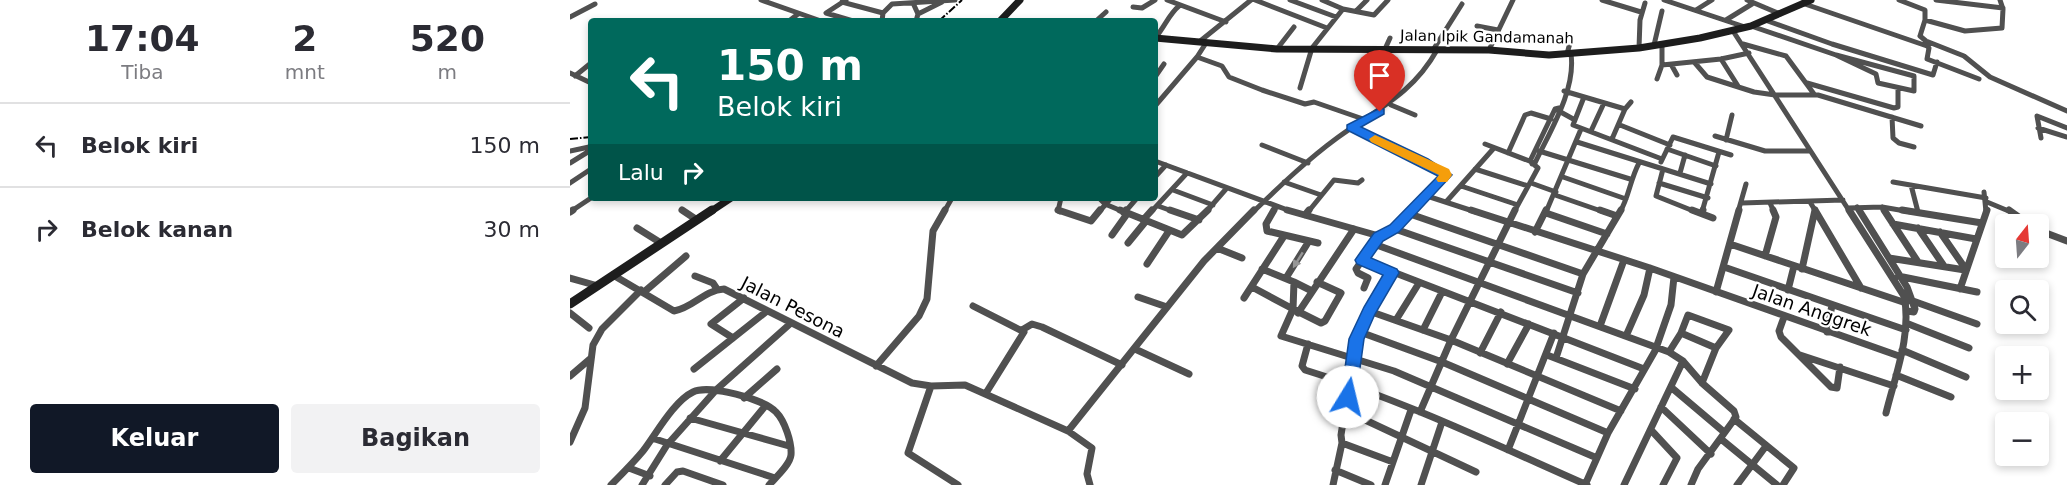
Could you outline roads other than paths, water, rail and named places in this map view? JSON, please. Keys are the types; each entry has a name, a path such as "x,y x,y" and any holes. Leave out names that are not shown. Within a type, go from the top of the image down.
{"street":[{"path":"761,0 812,18"},
{"path":"772,5 780,0"},
{"path":"882,18 883,13 892,1 955,0"},
{"path":"1003,18 1020,0"},
{"path":"1133,8 1142,8 1155,0"},
{"path":"1167,0 1226,22"},
{"path":"1158,102 1197,57 1203,42 1253,0 1327,28"},
{"path":"1290,0 1336,17"},
{"path":"1322,0 1375,15 1388,0"},
{"path":"1300,88 1312,48 1336,17 1345,0"},
{"path":"1356,11 1367,0"},
{"path":"1489,50 1513,0"},
{"path":"1602,0 1641,12"},
{"path":"1664,0 1836,55 1914,76 1914,91 1878,83 1876,74 1858,68 1854,63 1836,55"},
{"path":"1696,10 1712,0"},
{"name":"Jalan Ipik Gandamanah","path":"1158,38 1277,49 1489,50 1533,55 1569,54 1639,48 1748,27 1811,0"},
{"path":"1899,0 1924,9 1925,20 1920,36 1926,41 1966,55 1990,77 2067,110"},
{"path":"1936,0 2003,8"},
{"path":"1980,0 1982,6"},
{"path":"1925,20 1965,30 2002,28 2003,8 2000,0"},
{"path":"821,18 844,1 883,13"},
{"path":"914,1 917,18"},
{"path":"918,14 943,1"},
{"path":"1726,20 1752,4 1749,1"},
{"path":"1749,1 1780,14"},
{"path":"1068,431 1216,248 1284,182 1351,128 1391,105 1416,82 1462,3"},
{"path":"1639,48 1641,12 1645,3"},
{"path":"1802,3 1927,46 1929,48 1926,58 1979,79"},
{"path":"570,16 595,4"},
{"path":"1289,13 1302,4"},
{"path":"1158,34 1169,21 1172,12 1179,6"},
{"path":"1654,45 1662,11"},
{"path":"1099,18 1106,12"},
{"path":"826,13 843,18"},
{"path":"793,18 798,14"},
{"path":"1765,20 1832,44 1933,75 1937,62"},
{"path":"1477,26 1498,30"},
{"path":"1277,49 1293,27"},
{"path":"1734,30 1908,305"},
{"path":"1385,49 1390,38"},
{"path":"1533,163 1558,109 1573,64 1569,54 1571,39"},
{"path":"1657,79 1662,66 1662,44"},
{"path":"1744,45 1786,56 1814,94"},
{"path":"1357,75 1373,49"},
{"path":"1662,66 1695,63 1749,53"},
{"path":"1197,57 1221,66 1229,77 1262,90 1301,103 1307,104 1313,101 1328,104 1366,120"},
{"path":"1720,59 1738,87"},
{"path":"1695,63 1707,77 1738,87 1775,95 1814,94 1921,126"},
{"path":"1158,73 1164,64"},
{"path":"573,75 588,65"},
{"path":"1672,66 1677,75"},
{"path":"573,75 588,82"},
{"path":"1806,83 1894,108 1898,107 1898,89"},
{"path":"1564,91 1625,110"},
{"path":"1584,98 1572,124 1662,159"},
{"path":"1612,139 1631,102"},
{"path":"1592,131 1604,103"},
{"path":"1391,105 1415,115"},
{"path":"1549,129 1551,118 1558,109"},
{"path":"1558,109 1575,120"},
{"path":"1508,153 1525,115 1531,113 1551,118"},
{"path":"1726,141 1732,115"},
{"path":"2041,138 2038,116 2067,128"},
{"path":"1892,117 1893,138 1899,143 1914,147"},
{"path":"1620,125 1685,155 1716,166"},
{"path":"1158,162 1276,207 1379,236 1387,235 1446,176 1444,172 1351,128"},
{"path":"2038,128 2067,137"},
{"path":"1535,232 1556,194 1581,129"},
{"path":"1714,136 1765,151 1810,151"},
{"path":"1713,218 1656,196 1662,159 1673,137 1731,155"},
{"path":"1577,142 1711,184"},
{"path":"1420,412 1450,340 1490,264 1508,222 1538,168 1533,163 1485,144"},
{"path":"1262,146 1308,163"},
{"path":"1446,202 1494,148"},
{"path":"570,151 588,149"},
{"path":"570,163 588,150"},
{"path":"1538,151 1630,179"},
{"path":"1702,213 1719,152"},
{"path":"1680,173 1685,155"},
{"path":"1508,450 1517,423 1547,355 1570,315 1583,274 1626,199 1630,179 1639,163"},
{"path":"1158,174 1166,165"},
{"path":"1475,169 1529,184 1617,216"},
{"path":"570,183 588,171"},
{"path":"1128,243 1187,173"},
{"path":"1563,177 1626,199"},
{"path":"1305,215 1335,180 1358,183 1362,180"},
{"path":"1284,182 1321,195"},
{"path":"1893,182 1986,197 2015,214"},
{"path":"1659,183 1708,198"},
{"path":"1716,292 1746,184"},
{"path":"1911,185 1918,213"},
{"path":"1461,186 1518,205"},
{"path":"1102,201 1168,231 1183,235 1226,189"},
{"path":"1173,190 1212,205"},
{"name":"Jalan Anggrek","path":"1427,196 1650,268 1827,332 1900,353 1966,377"},
{"path":"1960,288 1982,223 1986,197"},
{"path":"570,212 588,200"},
{"path":"1742,202 1843,200"},
{"path":"570,304 726,201"},
{"path":"876,366 919,316 927,299 933,231 950,201"},
{"path":"1060,201 1058,211 1091,222 1108,201"},
{"path":"1112,235 1135,201"},
{"path":"1810,202 1862,288"},
{"path":"1765,256 1776,217 1770,203"},
{"path":"1158,206 1199,220"},
{"path":"1276,207 1265,228 1284,236 1318,243"},
{"path":"1857,207 1900,276 1908,305 1906,326 1887,413"},
{"path":"1848,208 1882,207 1982,223"},
{"path":"1882,207 1918,262"},
{"path":"682,210 697,220"},
{"path":"1802,269 1815,210"},
{"path":"1546,213 1607,234"},
{"path":"1410,214 1583,274"},
{"path":"1893,224 1976,239"},
{"path":"637,228 661,243"},
{"path":"1918,228 1944,266"},
{"path":"1354,229 1281,336 1354,358 1431,387 1597,458"},
{"path":"1395,229 1578,294"},
{"path":"1147,264 1168,231"},
{"path":"1940,232 1965,269"},
{"path":"2049,234 2067,241"},
{"path":"1244,298 1284,236"},
{"path":"1364,288 1368,278 1356,270 1379,236"},
{"path":"1286,278 1309,241"},
{"path":"1374,244 1670,352 1683,361 1702,383 1734,411 1734,419 1698,469 1691,485"},
{"path":"1730,244 1908,305 1977,324"},
{"path":"1216,248 1242,258"},
{"path":"570,442 573,429 585,408 593,345 602,328 686,256"},
{"path":"1888,258 1965,269"},
{"path":"1362,260 1644,369"},
{"path":"1600,326 1624,260"},
{"path":"1788,290 1794,266"},
{"path":"1724,267 1832,305 1906,326 1969,348"},
{"path":"1626,336 1644,294 1650,268"},
{"path":"1262,269 1312,291"},
{"path":"1333,485 1360,332 1369,311 1392,273"},
{"name":"Jalan Pesona","path":"613,275 678,311 717,289 744,298 912,383 932,386 960,384 986,393 1068,431 1092,448 1088,474 1090,485"},
{"path":"1890,275 1977,292"},
{"path":"694,276 713,283 717,289"},
{"path":"1308,344 1302,368 1351,384 1420,412 1586,485 1608,433 1635,389 1655,347 1671,305 1674,277"},
{"path":"570,278 598,286"},
{"path":"1294,282 1296,311"},
{"path":"1252,286 1321,323 1341,292 1317,282"},
{"path":"1396,320 1419,283"},
{"path":"1423,330 1442,292"},
{"path":"1138,297 1167,307"},
{"path":"733,338 711,324 744,298"},
{"path":"1827,332 1832,305"},
{"path":"973,306 997,321 1022,330"},
{"path":"694,369 767,311"},
{"path":"1369,311 1450,340 1621,411"},
{"path":"1480,353 1501,312"},
{"path":"570,313 589,328"},
{"path":"1670,352 1688,315 1726,328 1729,333 1716,348 1702,383"},
{"path":"1784,317 1779,334 1834,388 1836,388 1840,367"},
{"path":"629,468 646,482 667,445 690,418 717,389 791,323"},
{"path":"1022,330 1032,324 1042,327 1122,365"},
{"path":"1507,364 1529,324"},
{"path":"986,393 1022,335 1022,330"},
{"path":"1360,332 1442,362 1608,433"},
{"path":"1681,333 1716,348"},
{"path":"1556,358 1558,335"},
{"path":"1135,349 1189,374"},
{"path":"1799,354 1894,386"},
{"path":"1547,355 1635,389"},
{"path":"570,376 591,358"},
{"path":"1624,485 1683,361"},
{"path":"744,398 777,369"},
{"path":"1896,375 1951,397"},
{"path":"932,386 908,453 958,485"},
{"path":"1672,388 1751,465 1777,485"},
{"path":"611,485 629,468 684,397 696,390 717,389 766,405 776,412 785,427 789,461 769,485"},
{"path":"720,461 766,405"},
{"path":"1661,407 1711,454"},
{"path":"1385,485 1411,410"},
{"path":"1346,411 1476,472"},
{"path":"690,418 743,435 789,446"},
{"path":"1734,419 1794,468 1783,485"},
{"path":"1421,485 1442,422"},
{"path":"1651,430 1676,455 1666,484"},
{"path":"652,438 667,445 775,478"},
{"path":"1342,443 1393,462"},
{"path":"1737,485 1766,446"},
{"path":"1335,470 1371,485"},
{"path":"665,485 677,472 682,471 723,485"},
{"path":"940,485 947,478"}],"railway":[{"path":"942,18 962,0"},
{"path":"570,139 588,137"}]}
